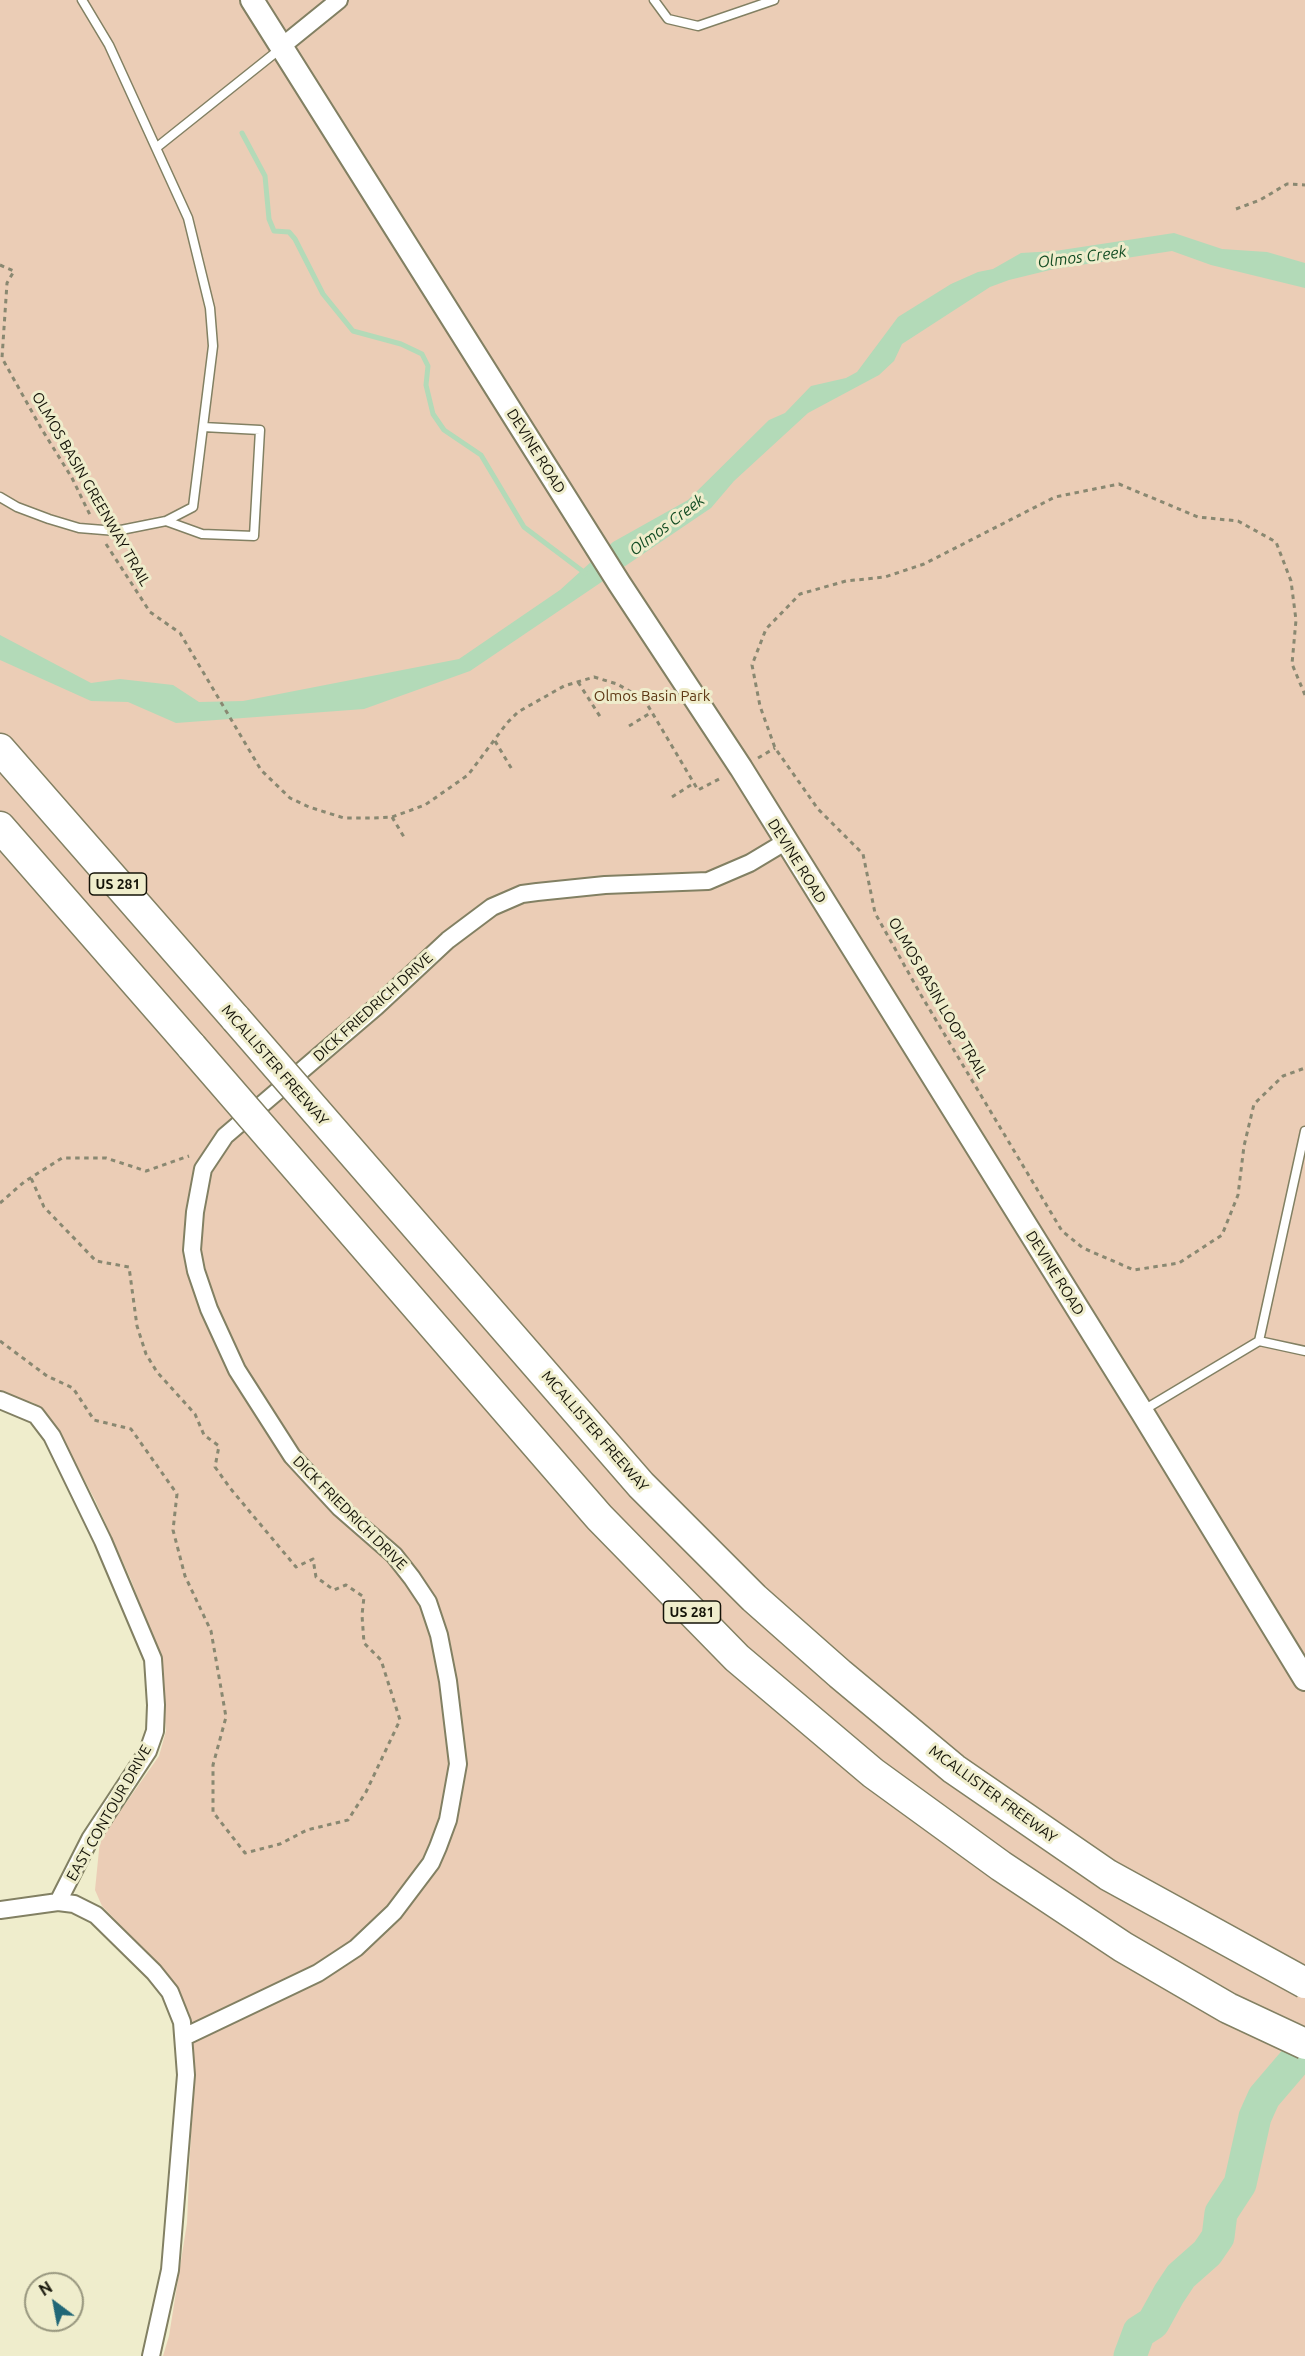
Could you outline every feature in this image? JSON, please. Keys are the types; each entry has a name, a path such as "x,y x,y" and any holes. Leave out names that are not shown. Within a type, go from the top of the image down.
{"highway":[{"name":"MCALLISTER FREEWAY","path":"0,748 641,1485 754,1598 840,1674 954,1769 1108,1875 1305,1983"},
{"name":"US 281","path":"0,827 599,1517 737,1658 873,1773 1001,1866 1152,1964 1228,2008 1305,2044"}],"street":[{"name":"DEVINE ROAD","path":"252,0 588,534 741,768 1142,1412 1305,1679"},
{"path":"281,47 339,0"},
{"name":"DICK FRIEDRICH DRIVE","path":"184,2037 318,1973 356,1948 394,1912 431,1863 448,1820 458,1764 448,1681 439,1635 428,1602 394,1555 340,1508 292,1456 237,1370 209,1309 196,1271 192,1250 195,1212 203,1169 225,1136 376,1007 448,940 492,907 522,894 537,892 605,885 708,881 750,863 785,842"},
{"name":"EAST CONTOUR DRIVE","path":"0,1400 36,1415 52,1436 103,1541 153,1659 155,1731 148,1751 90,1839 58,1902 74,1904 96,1915 154,1972 170,1992 182,2022 186,2076 170,2270 152,2356"},
{"path":"0,1910 58,1902"}],"lane":[{"path":"0,497 17,507 79,528 116,531 166,521 193,507 213,346 210,308 188,218 108,45 82,0"},
{"path":"654,0 668,19 698,26 774,0"},
{"path":"156,148 281,47"},
{"path":"166,521 202,534 254,536 260,430 203,427"},
{"path":"1259,1341 1305,1131"},
{"path":"1142,1412 1259,1341 1305,1351"}],"path":[{"path":"1236,209 1260,200 1287,184 1305,185"},
{"name":"OLMOS BASIN GREENWAY TRAIL","path":"0,265 14,272 7,283 2,358 72,478 115,559 150,612 180,633 261,770 290,798 344,818 392,817 425,805 468,775 518,712 564,686 594,677 617,684 644,699 694,783"},
{"name":"OLMOS BASIN LOOP TRAIL","path":"1305,695 1292,664 1296,620 1291,581 1276,542 1238,521 1198,517 1119,484 1055,497 924,564 885,576 846,581 800,594 766,629 752,665 760,706 774,748 818,809 863,854 875,914 1062,1231 1083,1248 1134,1270 1179,1263 1222,1235 1238,1195 1244,1146 1254,1104 1283,1076 1305,1068"},
{"path":"578,682 601,718"},
{"path":"629,726 652,712"},
{"path":"495,741 513,771"},
{"path":"672,797 694,783 698,790 741,768"},
{"path":"392,817 404,837"},
{"path":"0,1203 31,1178 62,1158 106,1158 147,1171 185,1159 195,1153"},
{"path":"0,1341 47,1376 73,1388 94,1420 131,1429 177,1494 173,1530 185,1576 211,1631 226,1717 213,1765 213,1812 245,1852 280,1844 307,1830 348,1820 366,1792 400,1720 381,1660 364,1643 362,1615 364,1597 346,1585 334,1590 316,1577 313,1558 296,1567 230,1488 215,1467 219,1446 204,1435 195,1414 158,1372 146,1354 137,1326 129,1267 96,1261 44,1207 31,1178"}],"green space":[{"name":"Olmos Basin Park","path":"0,0 1305,0 1305,2356 163,2356 169,2336 187,2223 194,2062 189,2012 157,1963 102,1906 95,1890 100,1840 159,1756 166,1731 159,1662 155,1643 131,1580 95,1500 58,1430 34,1403 0,1393"}],"water":[{"name":"Olmos Creek","path":"1174,233 1222,249 1267,252 1305,263 1305,288 1211,265 1172,251 1054,269 990,287 902,344 894,361 879,375 808,413 734,481 711,508 470,671 364,709 176,723 128,702 91,701 0,660 0,635 91,683 120,679 173,685 199,702 243,701 459,659 560,590 613,542 688,500 769,420 785,413 811,386 846,378 857,372 898,317 951,284 978,272 993,269 1021,253 1055,251"}],"waterway":[{"path":"242,133 265,176 269,219 274,231 289,232 295,239 323,294 353,331 401,344 422,354 428,366 426,385 433,414 444,430 481,455 524,527 585,573"},
{"path":"1130,2356 1139,2332 1153,2323 1181,2276 1207,2253 1218,2237 1221,2213 1240,2184 1255,2117 1264,2097 1305,2049"}]}
